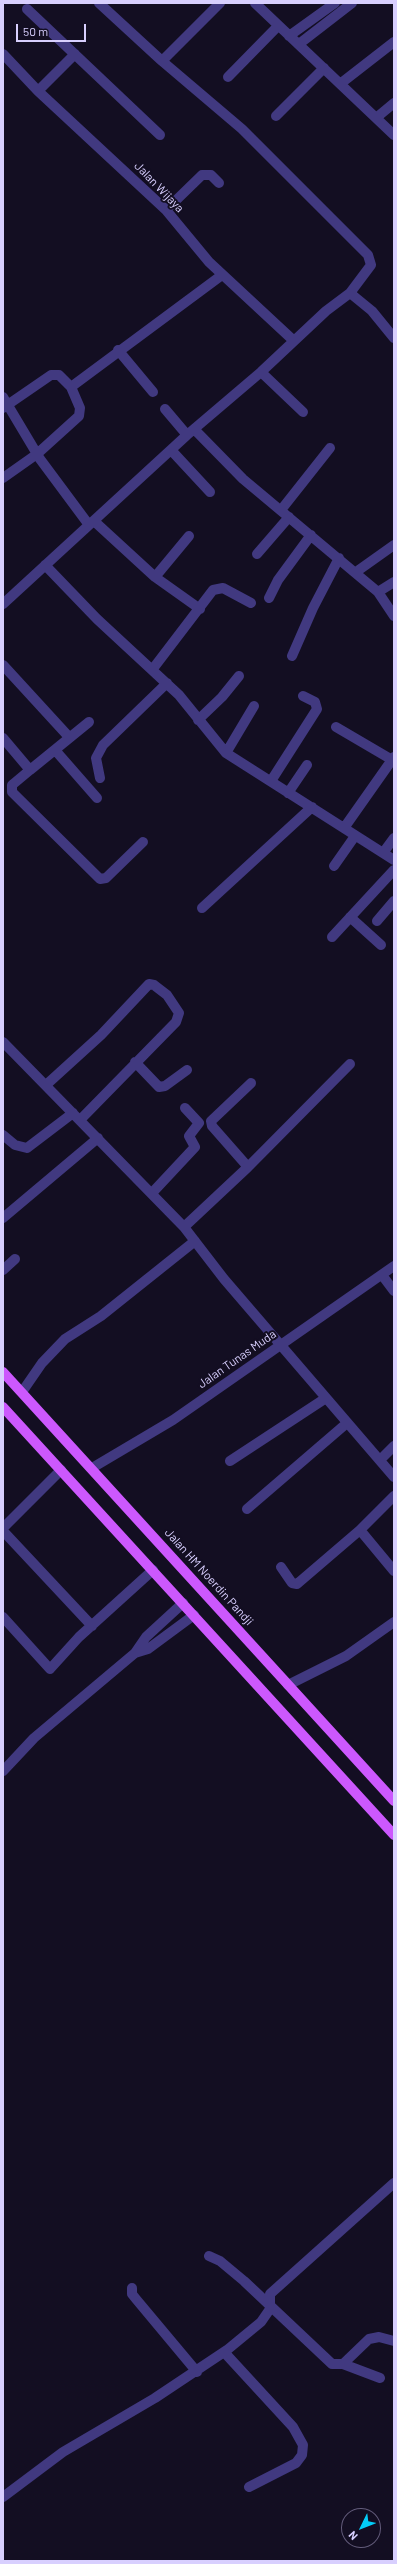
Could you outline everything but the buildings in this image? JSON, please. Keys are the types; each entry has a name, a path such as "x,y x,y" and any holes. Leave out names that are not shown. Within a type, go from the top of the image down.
{"main road":[{"name":"Jalan HM Noerdin Pandji","path":"3,1372 394,1801"},
{"path":"3,1407 394,1835"}],"street":[{"path":"5,598 92,523 170,450 261,372 326,311 350,293 370,268 371,260 368,255 242,129 162,61 99,3"},
{"path":"162,61 220,3"},
{"path":"255,3 394,135"},
{"path":"289,36 335,3"},
{"path":"299,44 352,3"},
{"path":"27,9 160,135"},
{"path":"228,76 278,26"},
{"path":"340,84 394,42"},
{"name":"Jalan Wijaya","path":"3,54 38,91 166,210 209,262 222,275 294,341"},
{"path":"38,91 75,54"},
{"path":"276,116 324,68"},
{"path":"376,118 394,103"},
{"path":"166,210 202,175 211,175 219,183"},
{"path":"71,387 118,350 222,275"},
{"path":"350,293 372,311 393,334"},
{"path":"118,350 152,392"},
{"path":"261,372 303,412"},
{"path":"3,478 37,454 78,416 80,408 71,387 59,375 55,374 6,407"},
{"path":"3,396 6,407 37,454 92,523 155,577 200,609"},
{"path":"165,409 244,479 356,572 378,592 394,616"},
{"path":"281,510 330,448"},
{"path":"170,450 210,492"},
{"path":"257,554 270,536 289,516"},
{"path":"155,577 190,536"},
{"path":"269,598 278,580 311,536"},
{"path":"356,572 394,545"},
{"path":"292,656 339,558"},
{"path":"45,565 167,683 226,753 394,860"},
{"path":"378,592 394,582"},
{"path":"152,670 200,609 207,596 219,588 251,603"},
{"path":"3,665 69,737"},
{"path":"198,720 222,698 239,676"},
{"path":"100,778 96,758 102,745 167,683"},
{"path":"271,781 317,709 315,702 303,696"},
{"path":"226,753 254,706"},
{"path":"89,722 12,785 12,792 100,879 106,878 143,842"},
{"path":"336,727 393,759 344,828"},
{"path":"3,738 30,770"},
{"path":"55,750 97,798"},
{"path":"288,793 308,765"},
{"path":"202,908 312,807"},
{"path":"334,866 355,836"},
{"path":"383,853 394,838"},
{"path":"332,937 394,870"},
{"path":"377,921 394,901"},
{"path":"350,917 381,945"},
{"path":"46,1085 102,1035 134,998 149,984 152,984 174,1003 179,1013 176,1022 135,1062 80,1120"},
{"path":"3,1042 184,1227 279,1345 394,1478"},
{"path":"135,1062 159,1086 165,1086 187,1070"},
{"path":"184,1227 248,1167 350,1064"},
{"path":"248,1167 212,1126 211,1121 251,1083"},
{"path":"152,1193 195,1147 189,1136 199,1123 185,1108"},
{"path":"3,1135 15,1145 27,1148 73,1113"},
{"path":"3,1218 98,1138"},
{"path":"22,1392 42,1362 65,1339 101,1316 195,1241"},
{"path":"3,1270 15,1259"},
{"name":"Jalan Tunas Muda","path":"92,1468 173,1420 394,1266"},
{"path":"382,1275 394,1291"},
{"path":"230,1461 326,1398"},
{"path":"247,1508 347,1423"},
{"path":"380,1460 394,1446"},
{"path":"3,1528 61,1470"},
{"path":"281,1567 292,1583 297,1584 360,1530 394,1496"},
{"path":"360,1530 394,1571"},
{"path":"3,1531 92,1626"},
{"path":"3,1617 50,1669 92,1626 153,1570"},
{"path":"3,1771 34,1738 136,1653 146,1637 183,1604"},
{"path":"136,1653 148,1649 194,1615"},
{"path":"288,1685 346,1656 394,1622"},
{"path":"3,2497 63,2452 98,2434 196,2372 224,2352 261,2322 270,2306 270,2294 394,2183"},
{"path":"209,2256 220,2261 332,2364 343,2364 380,2378"},
{"path":"132,2288 132,2294 196,2372"},
{"path":"343,2364 369,2339 379,2337 394,2341"},
{"path":"224,2352 293,2427 303,2445 302,2455 296,2463 249,2487"}]}
